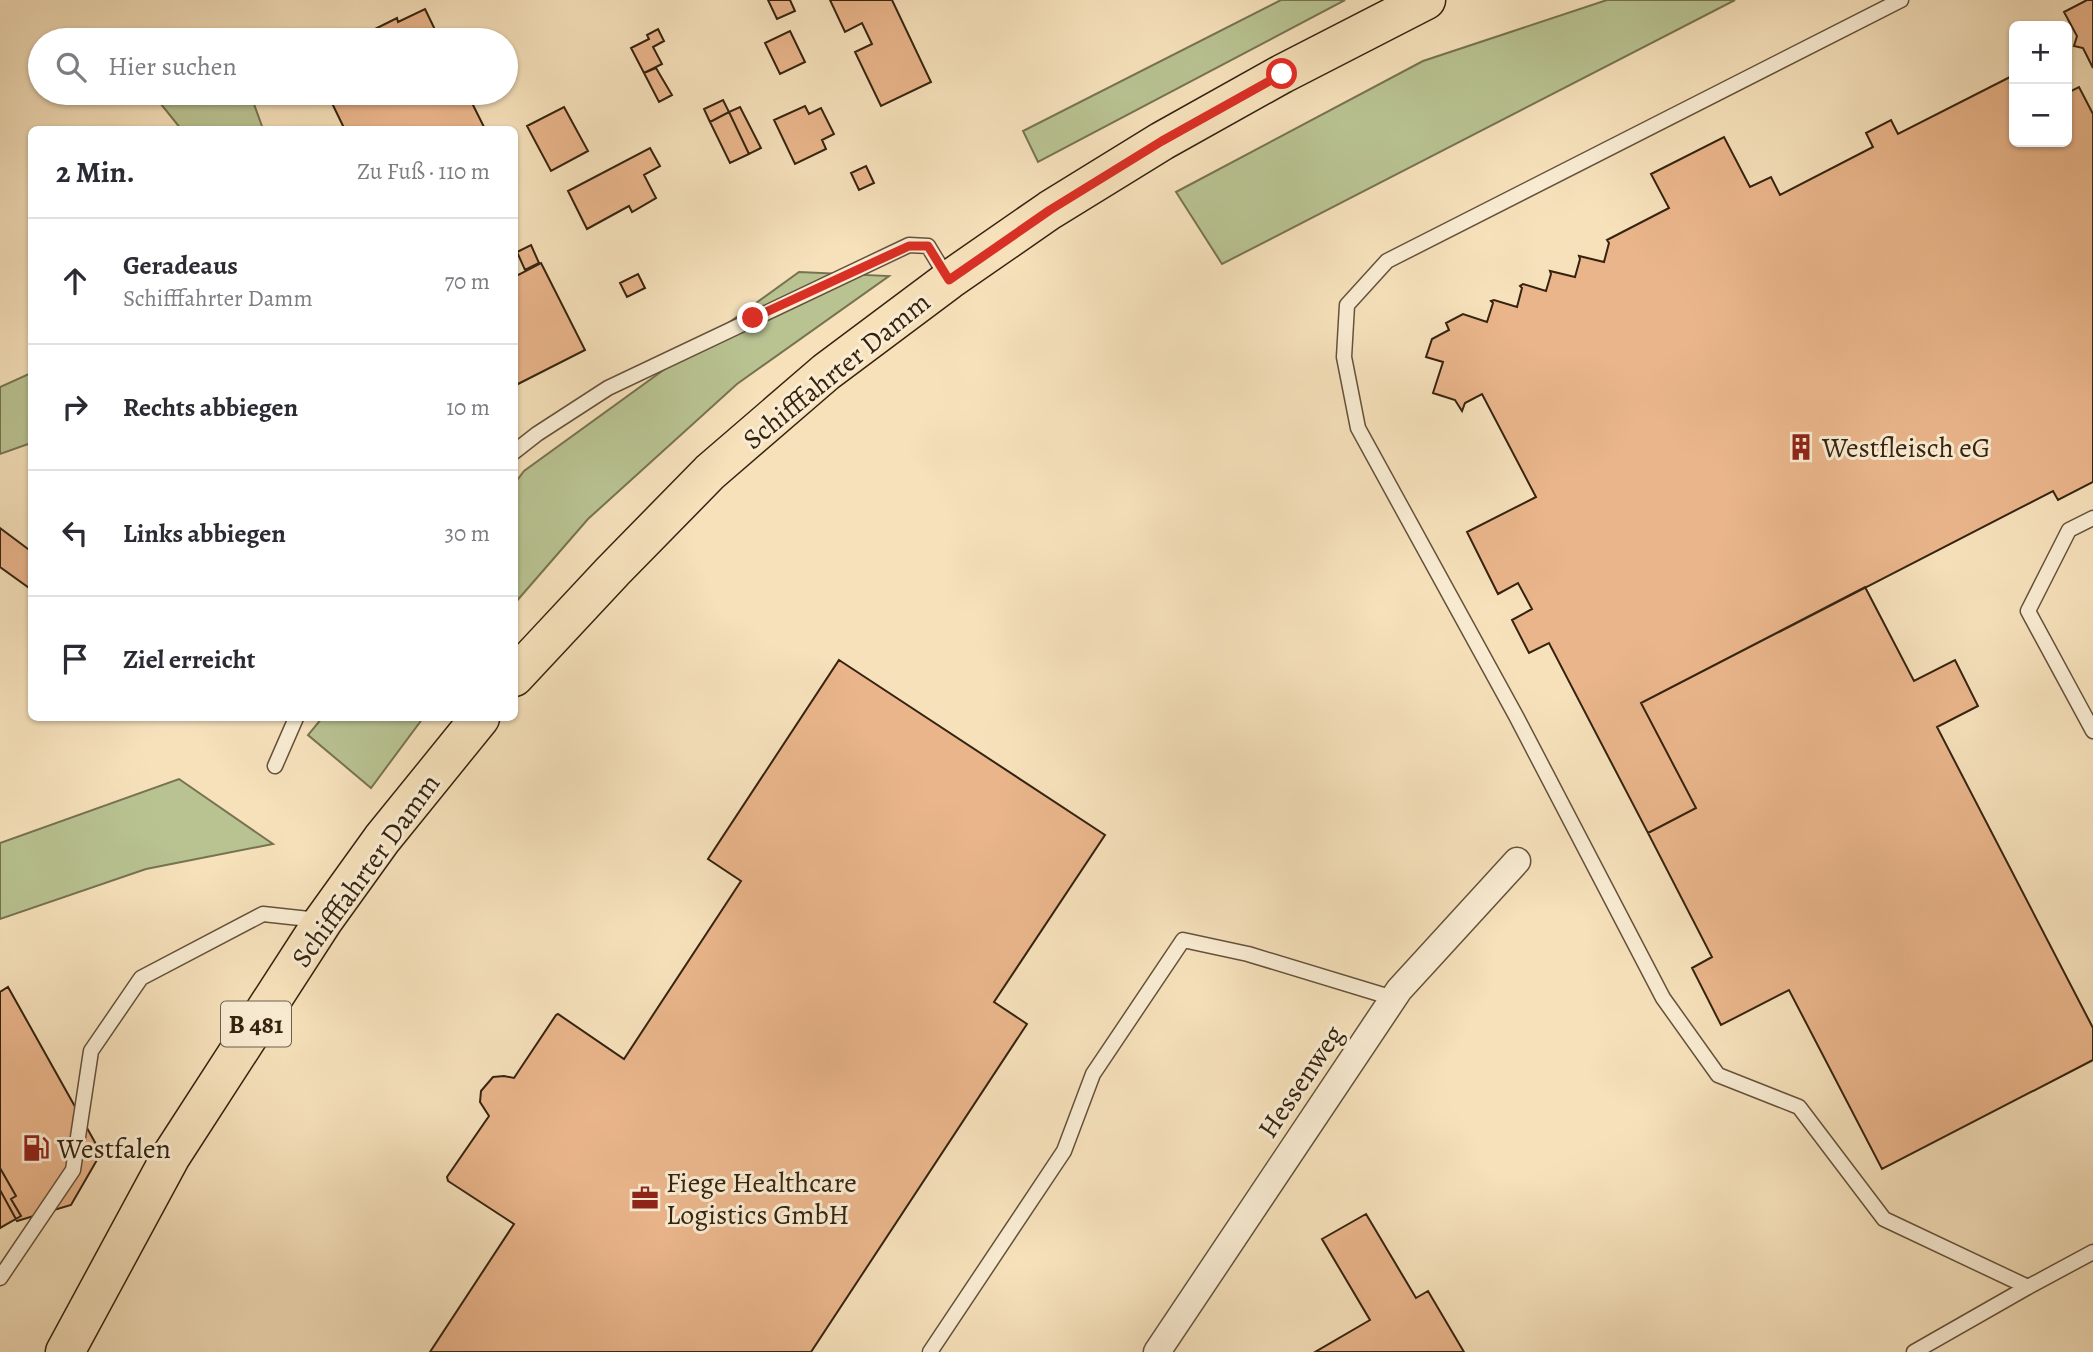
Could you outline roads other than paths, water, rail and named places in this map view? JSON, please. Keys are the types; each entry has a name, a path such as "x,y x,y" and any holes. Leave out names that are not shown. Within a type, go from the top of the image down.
{"main road":[{"name":"Schifffahrter Damm","path":"518,673 710,472 826,372 949,280 1050,210 1162,141 1282,74 1426,0"},
{"name":"Schifffahrter Damm","path":"65,1352 171,1156 323,920 469,722"}],"street":[{"name":"Hessenweg","path":"1157,1352 1393,999 1517,861"}],"lane":[{"path":"1901,0 1387,261 1347,305 1345,357 1358,428 1516,716 1663,998 1718,1074 1799,1107 1884,1219 2028,1287"},
{"path":"518,449 608,388 909,246 928,246 949,280"},
{"path":"2093,518 2069,530 2028,611 2093,731"},
{"path":"275,766 295,721"},
{"path":"0,1278 73,1170 91,1051 141,978 263,914 323,920"},
{"path":"930,1352 1064,1151 1093,1074 1183,940 1248,954 1393,999"},
{"path":"1914,1352 2093,1252"}],"place":[{"name":"Westfleisch eG","path":"1801,447"},
{"name":"Westfalen","path":"36,1148"},
{"name":"Fiege Healthcare Logistics GmbH","path":"645,1198"}]}
